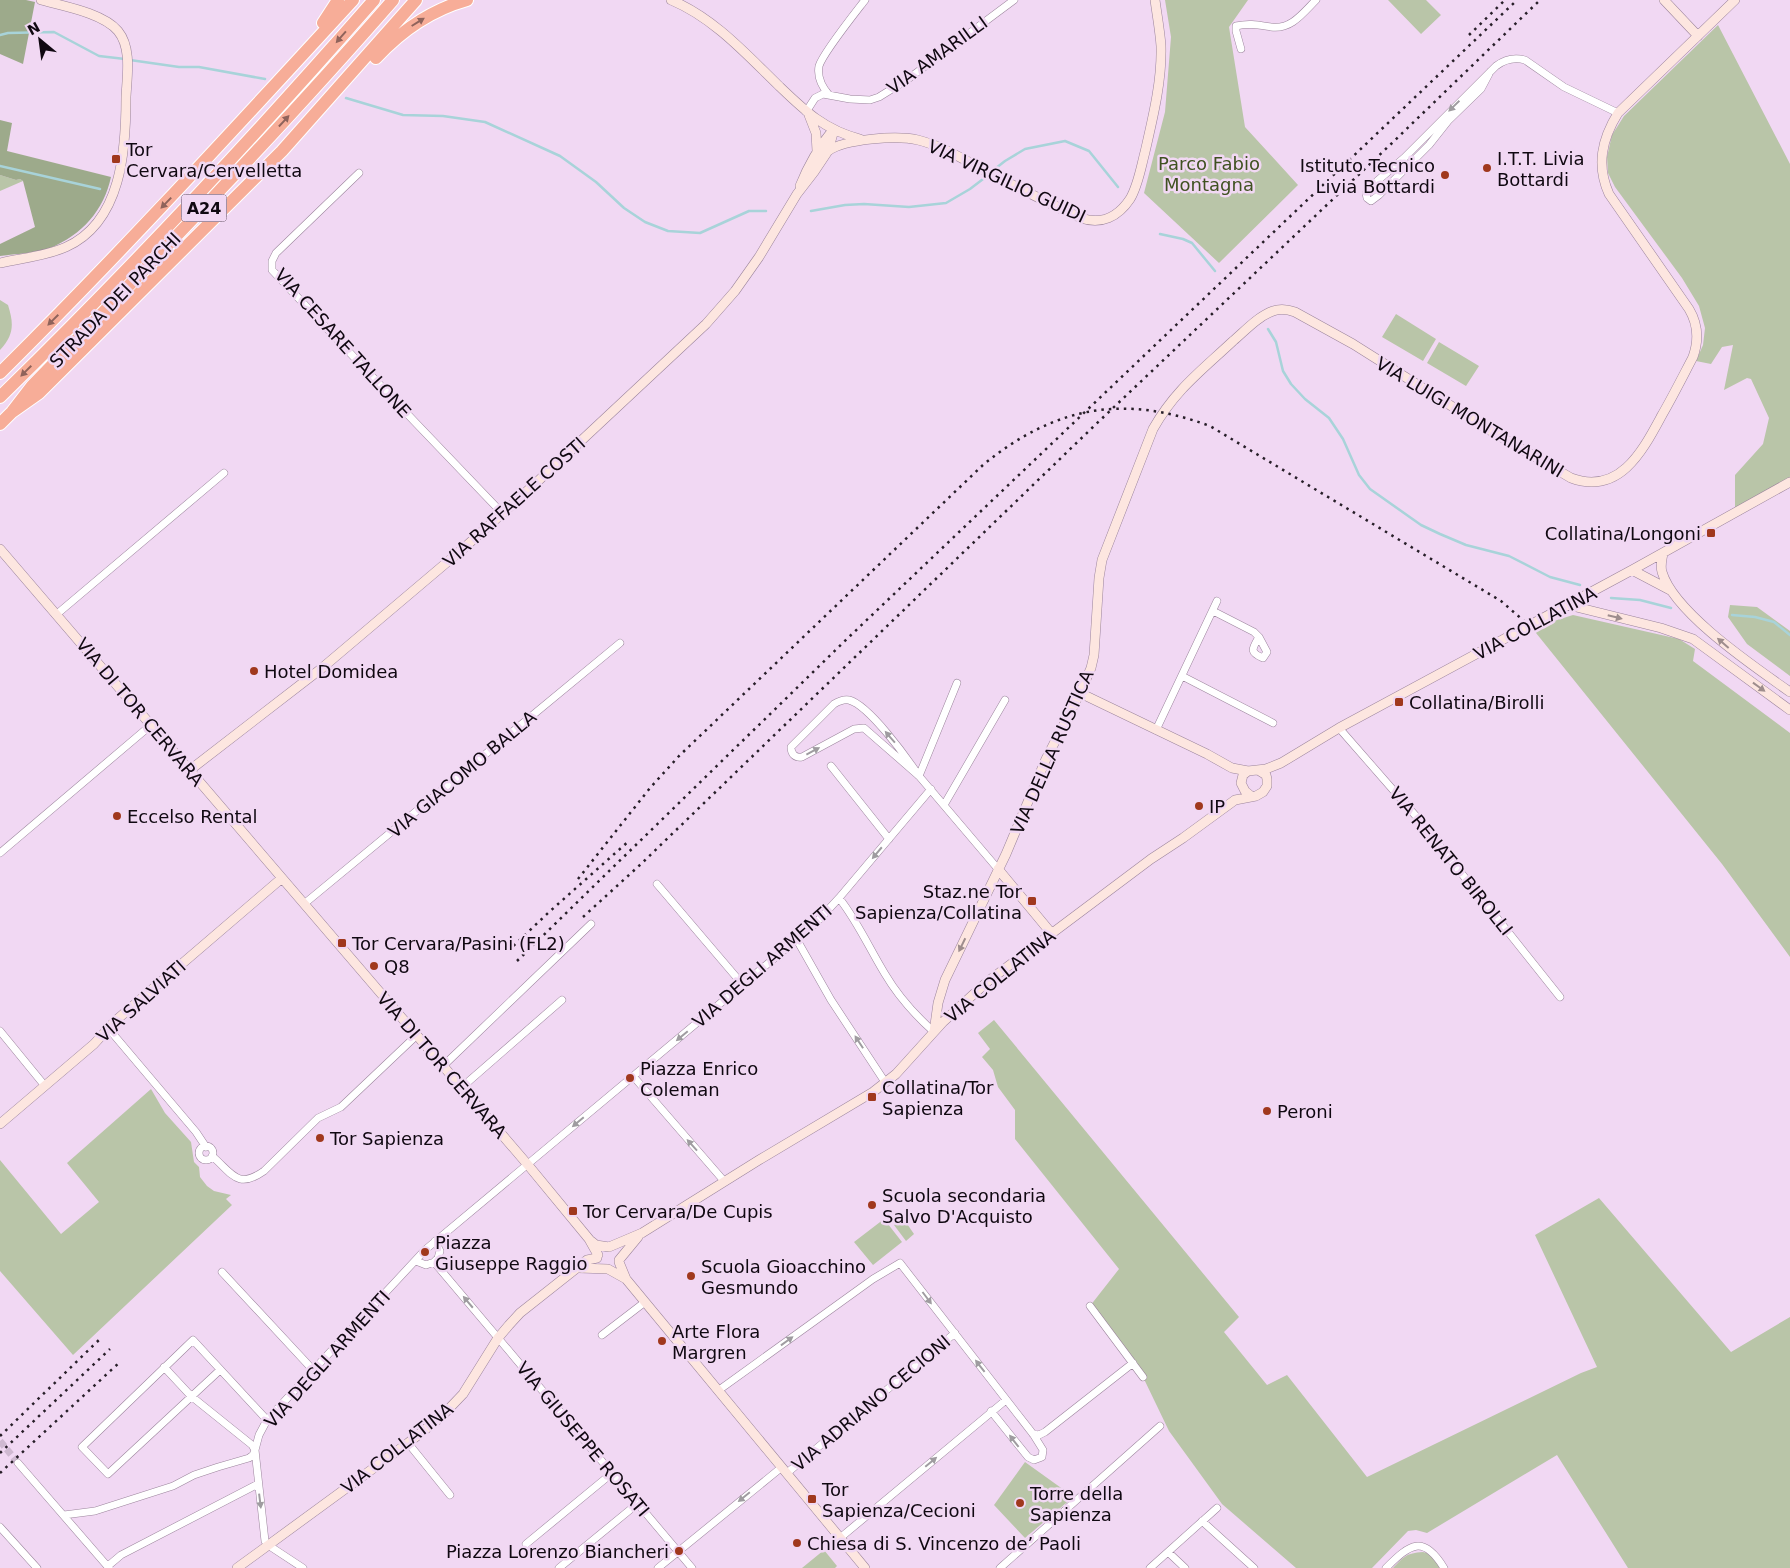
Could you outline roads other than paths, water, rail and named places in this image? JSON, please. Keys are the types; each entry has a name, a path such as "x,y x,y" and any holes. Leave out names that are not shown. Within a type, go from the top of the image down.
{"highway":[{"path":"231,133 250,103 324,21 338,0"},
{"path":"0,372 80,292 231,133 353,0"},
{"name":"STRADA DEI PARCHI","path":"0,397 126,270 233,157 374,0"},
{"name":"STRADA DEI PARCHI","path":"0,424 32,386 188,225 393,0"},
{"path":"12,412 39,393 282,151 416,0"},
{"path":"282,151 305,137 397,36 425,18 467,0"}],"street":[{"path":"0,263 51,253 68,246 86,234 102,216 107,206 116,185 124,154 127,48 119,32 108,23 83,12 41,0"},
{"path":"671,0 698,13 723,33 807,114 834,130"},
{"path":"807,114 819,92 820,63 864,0"},
{"name":"VIA AMARILLI","path":"815,98 823,94 850,100 870,100 879,97 908,79 1014,0"},
{"name":"VIA VIRGILIO GUIDI","path":"828,151 843,144 866,140 905,139 920,141 1080,218 1091,221 1102,220 1116,214 1125,206 1133,193 1159,83 1161,46 1154,0"},
{"path":"1241,49 1236,26 1249,23 1276,28 1287,25 1299,18 1316,0"},
{"path":"1664,0 1698,36"},
{"name":"VIA LUIGI MONTANARINI","path":"1164,409 1183,386 1255,322 1274,310 1289,309 1353,344 1564,475 1584,482 1596,482 1620,473 1636,459 1646,445 1693,357 1697,339 1695,320 1689,309 1609,194 1601,162 1603,146 1607,132 1618,113 1735,0"},
{"path":"1490,72 1481,89 1448,121 1429,145 1379,195 1372,200 1367,198 1366,193 1369,188 1404,158 1434,126 1490,72 1502,62 1522,59 1564,87 1618,113"},
{"path":"820,78 829,95"},
{"path":"807,114 816,133 817,152"},
{"name":"VIA VIRGILIO GUIDI","path":"834,130 866,140"},
{"name":"VIA RAFFAELE COSTI","path":"190,770 322,668 503,514 716,314 744,279 798,194 818,167 828,151 834,130"},
{"name":"VIA RAFFAELE COSTI","path":"798,194 806,171 817,152 834,130"},
{"name":"VIA CESARE TALLONE","path":"359,173 276,253 272,261 272,270 503,514"},
{"name":"VIA DELLA RUSTICA","path":"934,1032 938,1003 945,980 998,869 1046,759 1091,668 1094,655 1098,586 1102,560 1153,428 1164,409"},
{"path":"57,614 224,473"},
{"name":"VIA COLLATINA","path":"1253,770 1266,769 1281,763 1339,728 1568,605 1790,482"},
{"name":"VIA DI TOR CERVARA","path":"0,550 57,614 528,1165 590,1241 597,1257"},
{"path":"1663,553 1661,572 1671,590 1686,608 1718,638 1790,692"},
{"path":"1632,570 1671,590"},
{"path":"1156,730 1217,602"},
{"path":"1568,605 1661,628 1693,639 1790,710"},
{"path":"1213,611 1254,632 1259,637"},
{"name":"VIA GIACOMO BALLA","path":"304,904 620,643"},
{"path":"1182,676 1273,723"},
{"path":"919,776 957,683"},
{"path":"1080,693 1232,768 1253,770 1266,775 1268,779 1266,789 1260,794 1251,796 1245,792 1232,768"},
{"path":"919,776 862,728 852,730 802,757 794,755 791,747 834,704 842,700 848,700 859,706 902,750 919,776 1052,934"},
{"path":"944,805 1005,700"},
{"path":"0,853 151,725"},
{"name":"VIA RENATO BIROLLI","path":"1339,728 1416,815 1560,997"},
{"name":"VIA COLLATINA","path":"1268,779 1281,763"},
{"path":"831,766 889,839"},
{"path":"1235,800 1241,784 1253,770"},
{"name":"VIA DEGLI ARMENTI","path":"633,1076 819,920 930,789"},
{"name":"VIA COLLATINA","path":"642,1233 776,1149 852,1106 885,1082 908,1062 934,1032 972,994 1151,859 1235,800 1251,796"},
{"name":"VIA SALVIATI","path":"0,1124 94,1044 108,1028 282,878"},
{"path":"657,884 743,985"},
{"path":"839,898 857,924 892,985 915,1015 934,1032"},
{"path":"443,1066 591,924"},
{"path":"797,940 832,1000 885,1082"},
{"path":"461,1088 562,1000"},
{"path":"108,1028 196,1132 206,1147 211,1150 212,1156 236,1178 243,1180 254,1178 264,1171 318,1118 341,1107 416,1035"},
{"path":"0,1031 45,1086"},
{"path":"413,1264 437,1239 633,1076 724,1181"},
{"path":"206,1147 202,1148 199,1152 200,1158 207,1160 212,1156"},
{"path":"626,1279 598,1264 597,1257 600,1251 642,1233"},
{"path":"579,1268 606,1269 615,1267 642,1233"},
{"path":"413,1264 436,1264 440,1251 437,1239"},
{"path":"590,1241 596,1245 617,1251 626,1279 865,1568"},
{"name":"VIA COLLATINA","path":"236,1568 441,1417 458,1400 498,1338 520,1313 589,1259 597,1257"},
{"path":"719,1390 873,1279 900,1263 1032,1434 1043,1450 1042,1457 1034,1460 1027,1457 991,1412"},
{"name":"VIA DEGLI ARMENTI","path":"268,1545 265,1539 255,1450 259,1435 267,1420 413,1264"},
{"name":"VIA GIUSEPPE ROSATI","path":"436,1264 678,1552"},
{"path":"222,1272 314,1371"},
{"path":"602,1335 645,1302"},
{"path":"1090,1306 1143,1377"},
{"name":"VIA ADRIANO CECIONI","path":"678,1552 955,1333"},
{"path":"220,1370 108,1474 82,1447 192,1340 267,1420"},
{"path":"1032,1434 1038,1435 1045,1432 1134,1363"},
{"path":"64,1515 95,1511 173,1486 194,1475 250,1458 255,1450 250,1443 191,1396 164,1367"},
{"path":"840,1538 1006,1400"},
{"path":"1000,1568 1160,1426"},
{"path":"408,1443 450,1495"},
{"path":"18,1462 108,1567 121,1556 258,1484"},
{"path":"526,1544 611,1474"},
{"path":"559,1568 637,1504"},
{"path":"1150,1568 1217,1508"},
{"path":"1202,1521 1254,1568"},
{"path":"0,1527 37,1568"},
{"path":"268,1545 303,1568"},
{"path":"1386,1568 1404,1551 1417,1547 1426,1548 1436,1555 1444,1568"},
{"path":"658,1568 678,1552 691,1567"},
{"path":"1168,1552 1185,1568"}],"waterway":[{"path":"0,35 8,33 54,32 99,56 125,59"},
{"path":"130,60 179,67 199,67 265,79"},
{"path":"346,98 403,115 443,116 485,122 560,156 596,182 624,208 645,222 668,231 700,233 749,211 766,211"},
{"path":"991,172 1025,149 1065,141 1089,151 1118,187"},
{"path":"0,166 100,189"},
{"path":"811,211 845,205 864,204 909,207 946,203 970,189 987,176"},
{"path":"1160,234 1192,243 1215,271"},
{"path":"1268,329 1276,342 1283,371 1291,384 1305,399 1329,418 1343,439 1359,475 1370,489 1421,525 1440,534 1466,545 1509,556 1550,577 1580,585"},
{"path":"1611,598 1640,600 1671,608"},
{"path":"1732,615 1755,617 1774,622 1790,635"}],"tunnel":[{"path":"0,1441 18,1463"}],"railway":[{"path":"1469,35 1505,0"},
{"path":"517,961 850,636 1517,0"},
{"path":"583,917 641,864 1093,427 1540,0"},
{"path":"578,879 650,788 679,756 984,464 1011,444 1037,429 1064,418 1091,411 1119,409 1148,410 1178,416 1210,426 1501,601 1532,628"},
{"path":"508,951 630,840"},
{"path":"0,1436 100,1339"},
{"path":"0,1453 110,1349"},
{"path":"0,1473 121,1361"}],"place":[{"name":"Tor Cervara/Cervelletta","path":"116,159"},
{"name":"I.T.T. Livia Bottardi","path":"1487,168"},
{"name":"Istituto Tecnico Livia Bottardi","path":"1445,175"},
{"name":"Collatina/Longoni","path":"1711,533"},
{"name":"Hotel Domidea","path":"254,671"},
{"name":"Collatina/Birolli","path":"1399,702"},
{"name":"IP","path":"1199,806"},
{"name":"Eccelso Rental","path":"117,816"},
{"name":"Staz.ne Tor Sapienza/Collatina","path":"1032,901"},
{"name":"Tor Cervara/Pasini (FL2)","path":"342,943"},
{"name":"Q8","path":"374,966"},
{"name":"Piazza Enrico Coleman","path":"630,1078"},
{"name":"Collatina/Tor Sapienza","path":"872,1097"},
{"name":"Peroni","path":"1267,1111"},
{"name":"Tor Sapienza","path":"320,1138"},
{"name":"Scuola secondaria Salvo D'Acquisto","path":"872,1205"},
{"name":"Tor Cervara/De Cupis","path":"573,1211"},
{"name":"Piazza Giuseppe Raggio","path":"425,1252"},
{"name":"Scuola Gioacchino Gesmundo","path":"691,1276"},
{"name":"Arte Flora Margren","path":"662,1341"},
{"name":"Tor Sapienza/Cecioni","path":"812,1499"},
{"name":"Torre della Sapienza","path":"1020,1503"},
{"name":"Chiesa di S. Vincenzo de’ Paoli","path":"797,1543"},
{"name":"Piazza Lorenzo Biancheri","path":"679,1551"}],"park label":[{"name":"Parco Fabio Montagna","path":"1209,173"}]}
